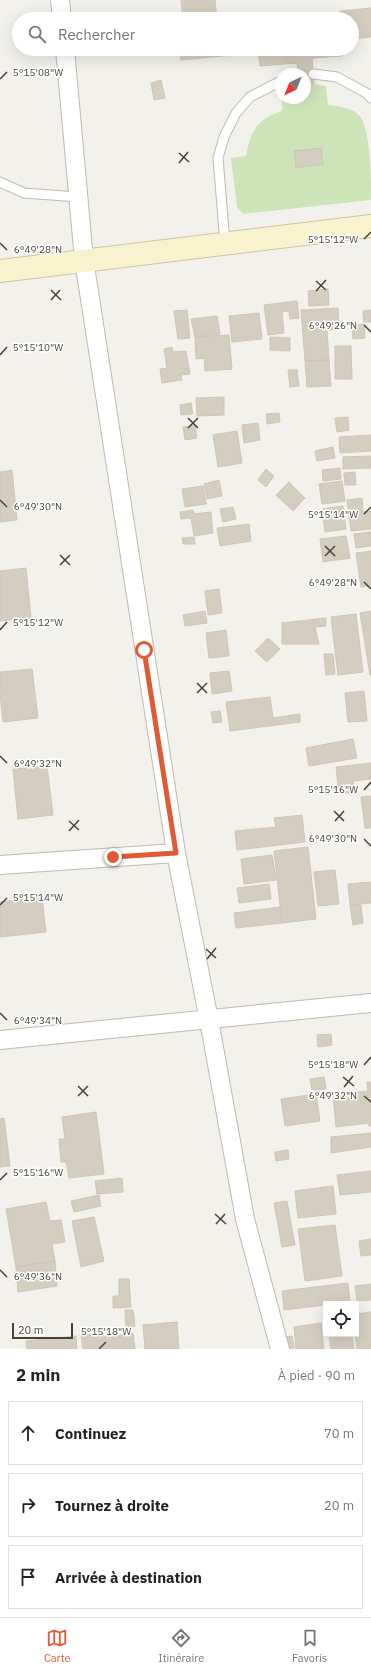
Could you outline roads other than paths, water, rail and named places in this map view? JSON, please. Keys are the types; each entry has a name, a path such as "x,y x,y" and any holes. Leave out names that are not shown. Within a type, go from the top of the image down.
{"street":[{"path":"60,0 61,12"},
{"path":"66,56 84,260 176,853 209,1020 245,1219 280,1349"},
{"path":"0,270 371,226"},
{"path":"0,865 176,853"},
{"path":"0,1040 371,1003"}],"lane":[{"path":"314,74 337,77 368,94 371,98"},
{"path":"225,244 218,158 224,137 236,113 250,97 275,84"},
{"path":"0,182 24,193 78,197"}]}
